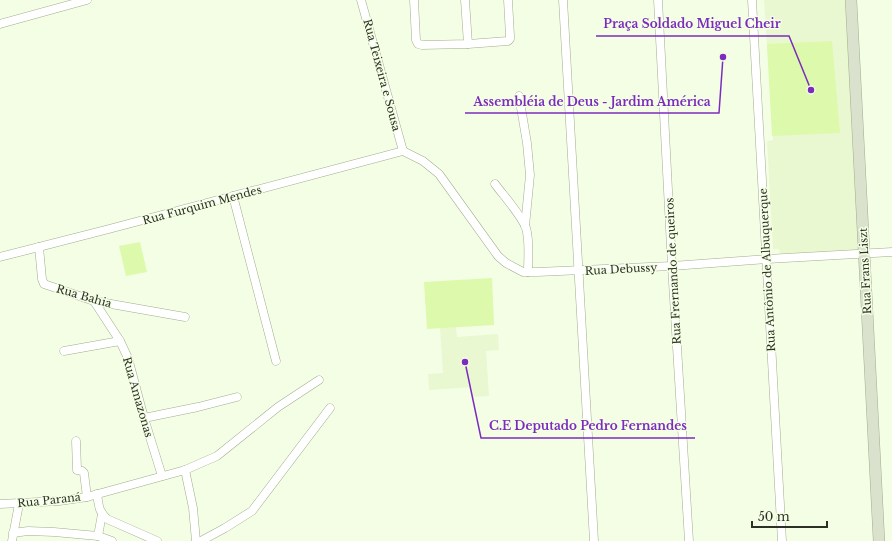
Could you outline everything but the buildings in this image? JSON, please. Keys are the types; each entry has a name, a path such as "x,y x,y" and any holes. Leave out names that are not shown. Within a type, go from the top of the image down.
{"street":[{"path":"0,24 87,0"},
{"name":"Rua Teixeira e Sousa","path":"362,0 403,151"},
{"path":"414,0 415,36 418,44 422,46 508,41 510,39 508,0"},
{"path":"465,0 468,44"},
{"path":"564,0 594,541"},
{"name":"Rua Frernando de queiros","path":"658,0 672,266 689,541"},
{"name":"Rua Antônio de Albuquerque","path":"752,0 782,541"},
{"name":"Rua Frans Liszt","path":"851,0 879,541"},
{"path":"519,96 530,175 525,226"},
{"name":"Rua Furquim Mendes","path":"0,258 403,151"},
{"name":"Rua Debussy","path":"403,151 423,161 439,174 498,256 506,263 523,272 579,271 672,266 892,252"},
{"path":"495,184 521,218 525,226 528,235 528,272"},
{"path":"233,196 276,361"},
{"name":"Rua Bahia","path":"39,247 44,284 94,300 185,317"},
{"name":"Rua Amazonas","path":"94,300 120,341 128,358 144,418 162,476"},
{"path":"64,351 120,341"},
{"name":"Rua Paraná","path":"0,504 59,501 87,496 185,470 217,456 278,408 319,380"},
{"path":"144,418 238,397"},
{"path":"201,541 252,511 330,408"},
{"path":"76,442 77,470 84,473 87,496"},
{"path":"185,470 193,508 196,541"},
{"path":"97,494 99,509 102,514 111,521 157,541"},
{"path":"13,537 19,504"},
{"path":"98,536 102,514"},
{"path":"13,537 28,531 35,531 98,536 112,541"}],"shaded area":[{"path":"764,0 846,0 861,250 780,254 779,249 773,249 767,141 773,140"},
{"path":"456,327 457,337 498,334 499,350 486,351 489,396 473,397 472,387 429,390 428,374 443,373 440,328"}],"green space":[{"path":"832,41 840,133 772,136 767,44"},
{"path":"140,242 147,272 126,276 119,246"},
{"path":"492,278 494,325 427,329 424,282"}],"place":[{"name":"Assembléia de Deus - Jardim América","path":"723,57"},
{"name":"Praça Soldado Miguel Cheir","path":"811,90"},
{"name":"C.E Deputado Pedro Fernandes","path":"465,362"}]}
